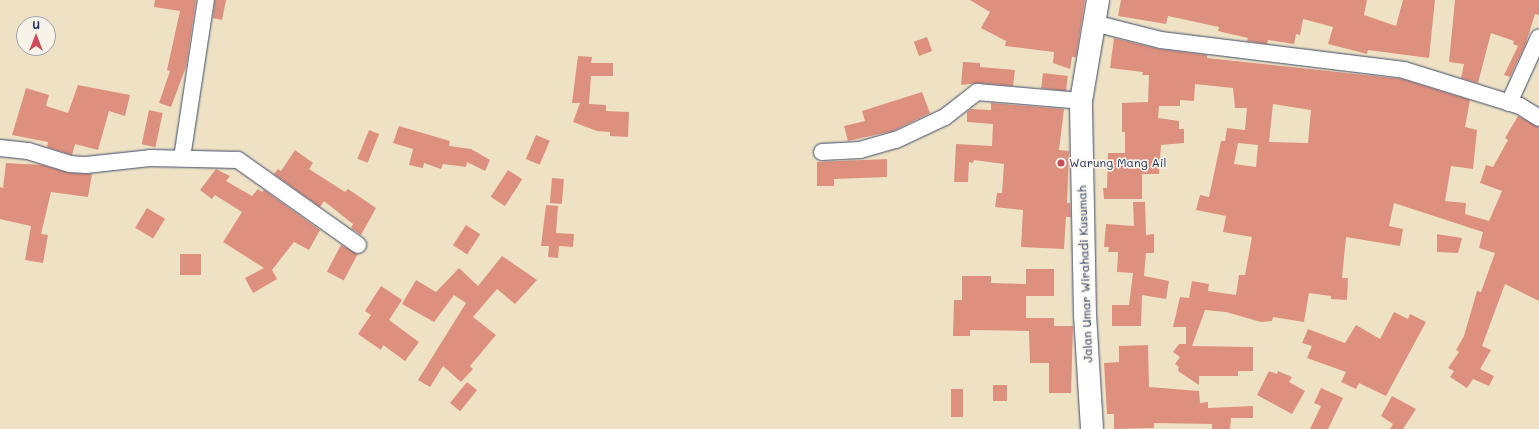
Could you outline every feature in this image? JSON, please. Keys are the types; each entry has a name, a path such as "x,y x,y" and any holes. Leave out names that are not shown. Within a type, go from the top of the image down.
{"main road":[{"name":"Jalan Umar Wirahadi Kusumah","path":"1092,429 1085,315 1081,101 1098,0"}],"street":[{"path":"182,158 206,0"},
{"path":"1094,22 1161,40 1404,70 1520,106 1539,118"},
{"path":"1509,103 1539,37"},
{"path":"822,152 860,150 896,140 945,117 977,92 1081,101"},
{"path":"0,148 28,151 70,164 86,165 150,158 238,160 358,246"}],"building":[{"path":"155,0 196,0 186,67 171,107 159,103 170,71 167,70 180,11 154,7"},
{"path":"215,0 226,0 222,20 213,18"},
{"path":"970,0 1085,0 1076,57 1072,57 1070,69 1053,63 1054,52 1005,46 1006,41 981,28 990,12"},
{"path":"1121,0 1367,0 1364,15 1396,26 1403,0 1435,0 1429,58 1368,50 1367,54 1328,44 1333,27 1303,19 1300,35 1296,34 1294,44 1268,40 1267,44 1247,41 1248,38 1218,31 1219,27 1168,16 1166,24 1118,16"},
{"path":"1455,0 1539,0 1539,15 1535,14 1526,43 1510,77 1504,75 1518,46 1513,44 1514,41 1491,33 1478,83 1461,78 1464,64 1449,62"},
{"path":"927,37 932,51 919,56 914,42"},
{"path":"1114,38 1159,49 1207,55 1207,58 1402,79 1470,100 1465,127 1477,130 1473,169 1451,166 1445,201 1466,203 1465,214 1489,221 1502,191 1480,183 1486,165 1493,167 1508,140 1505,138 1518,116 1539,127 1539,301 1505,284 1482,346 1491,350 1480,369 1494,376 1489,386 1473,379 1467,388 1450,377 1454,371 1448,368 1459,352 1456,350 1464,336 1477,291 1481,292 1495,253 1479,248 1483,232 1394,203 1389,226 1403,229 1400,246 1346,237 1342,278 1348,278 1347,300 1331,299 1331,296 1309,293 1304,322 1273,317 1272,321 1261,322 1226,312 1205,310 1192,346 1253,347 1253,371 1238,371 1238,376 1199,376 1199,385 1178,371 1179,367 1175,364 1180,357 1173,352 1179,344 1186,344 1186,327 1173,327 1180,297 1189,298 1192,281 1209,284 1208,291 1236,295 1239,275 1245,275 1252,237 1223,232 1226,216 1196,210 1200,195 1209,197 1221,141 1225,141 1227,128 1245,130 1247,108 1235,108 1233,88 1195,84 1194,101 1180,100 1180,106 1159,106 1158,118 1179,121 1179,129 1184,129 1184,143 1161,145 1159,174 1142,174 1142,199 1104,199 1103,188 1107,188 1108,153 1125,153 1125,132 1122,132 1122,103 1148,102 1149,75 1142,75 1143,72 1110,68","holes":["1273,104 1311,110 1308,143 1269,142","1238,143 1258,145 1256,167 1234,164"]},
{"path":"578,56 592,57 591,63 613,63 613,76 591,76 589,104 606,105 606,111 629,112 628,137 610,136 610,132 597,131 573,122 580,103 572,103"},
{"path":"963,62 980,63 980,67 1015,70 1013,86 978,83 961,85"},
{"path":"1043,73 1068,76 1066,91 1041,88"},
{"path":"78,85 130,95 125,116 109,111 98,150 75,144 72,155 47,147 48,142 12,135 26,88 49,95 46,106 68,113"},
{"path":"922,92 930,113 893,131 848,141 844,126 865,121 862,111"},
{"path":"991,103 1064,109 1059,150 1069,151 1067,203 1070,203 1071,217 1066,217 1064,249 1021,247 1023,210 995,207 997,193 1002,193 1004,164 974,160 973,163 969,162 968,182 954,182 956,144 992,146 993,124 967,122 967,112 971,109 991,110"},
{"path":"149,110 163,113 155,147 142,144"},
{"path":"399,126 450,141 449,146 471,149 490,160 485,171 467,162 466,167 443,164 441,169 424,163 423,168 409,165 413,149 393,143"},
{"path":"369,130 379,134 368,163 357,159"},
{"path":"536,135 550,141 540,165 526,159"},
{"path":"295,150 313,163 309,169 345,192 348,189 376,208 361,235 351,228 353,224 324,201 320,207 274,174 278,169 281,171"},
{"path":"887,159 887,177 834,179 834,186 817,186 817,162"},
{"path":"6,163 42,165 69,173 92,174 88,197 51,192 41,234 48,235 43,263 25,260 31,226 0,219 0,187 3,188"},
{"path":"216,169 230,176 226,181 252,196 258,189 262,192 264,190 320,230 309,250 294,242 272,270 277,279 253,293 245,278 264,268 223,242 242,212 215,195 212,199 200,190"},
{"path":"508,170 522,179 505,206 491,197"},
{"path":"552,178 564,179 562,204 550,203"},
{"path":"1133,202 1145,202 1146,235 1154,234 1154,253 1146,253 1144,276 1169,281 1166,299 1142,295 1141,326 1112,326 1112,305 1129,305 1133,273 1117,272 1118,252 1108,252 1109,247 1104,247 1106,224 1134,226"},
{"path":"546,205 558,206 556,233 574,234 573,247 559,246 558,258 548,257 549,246 541,246"},
{"path":"147,208 165,219 153,239 135,228"},
{"path":"466,225 480,234 467,254 453,245"},
{"path":"1437,234 1462,238 1458,253 1437,252"},
{"path":"341,245 358,254 344,280 327,271"},
{"path":"180,254 201,254 201,275 180,275"},
{"path":"502,256 537,280 515,304 497,289 473,317 496,335 470,366 473,369 461,382 443,366 430,387 418,380 466,303 454,295 434,322 402,304 416,280 436,292 459,268 478,286"},
{"path":"1026,269 1054,269 1054,296 1026,296 1026,318 1054,318 1054,326 1073,326 1071,393 1049,393 1049,363 1030,363 1029,331 970,330 970,336 953,336 954,300 962,300 962,276 991,276 991,283 1026,284"},
{"path":"381,286 402,300 389,320 419,342 405,361 383,345 381,350 358,334 371,315 365,311"},
{"path":"1394,312 1408,319 1410,314 1426,322 1386,396 1359,383 1356,389 1341,382 1346,372 1307,358 1312,346 1302,343 1308,329 1345,343 1356,325 1380,339"},
{"path":"1148,345 1149,387 1199,391 1200,403 1208,402 1208,408 1253,406 1253,418 1231,418 1230,429 1212,429 1212,424 1154,423 1154,428 1114,429 1114,414 1107,414 1104,363 1119,362 1119,346"},
{"path":"1269,371 1277,374 1278,371 1292,377 1289,382 1305,391 1292,414 1257,395"},
{"path":"467,382 477,390 460,411 450,403"},
{"path":"993,385 1007,385 1007,401 993,401"},
{"path":"1321,388 1343,398 1328,429 1310,429 1321,406 1314,403"},
{"path":"951,389 963,389 963,417 951,417"},
{"path":"1392,396 1416,409 1403,429 1390,429 1393,424 1381,416"}],"place":[{"name":"Warung Mang Ail","path":"1061,163"}]}
